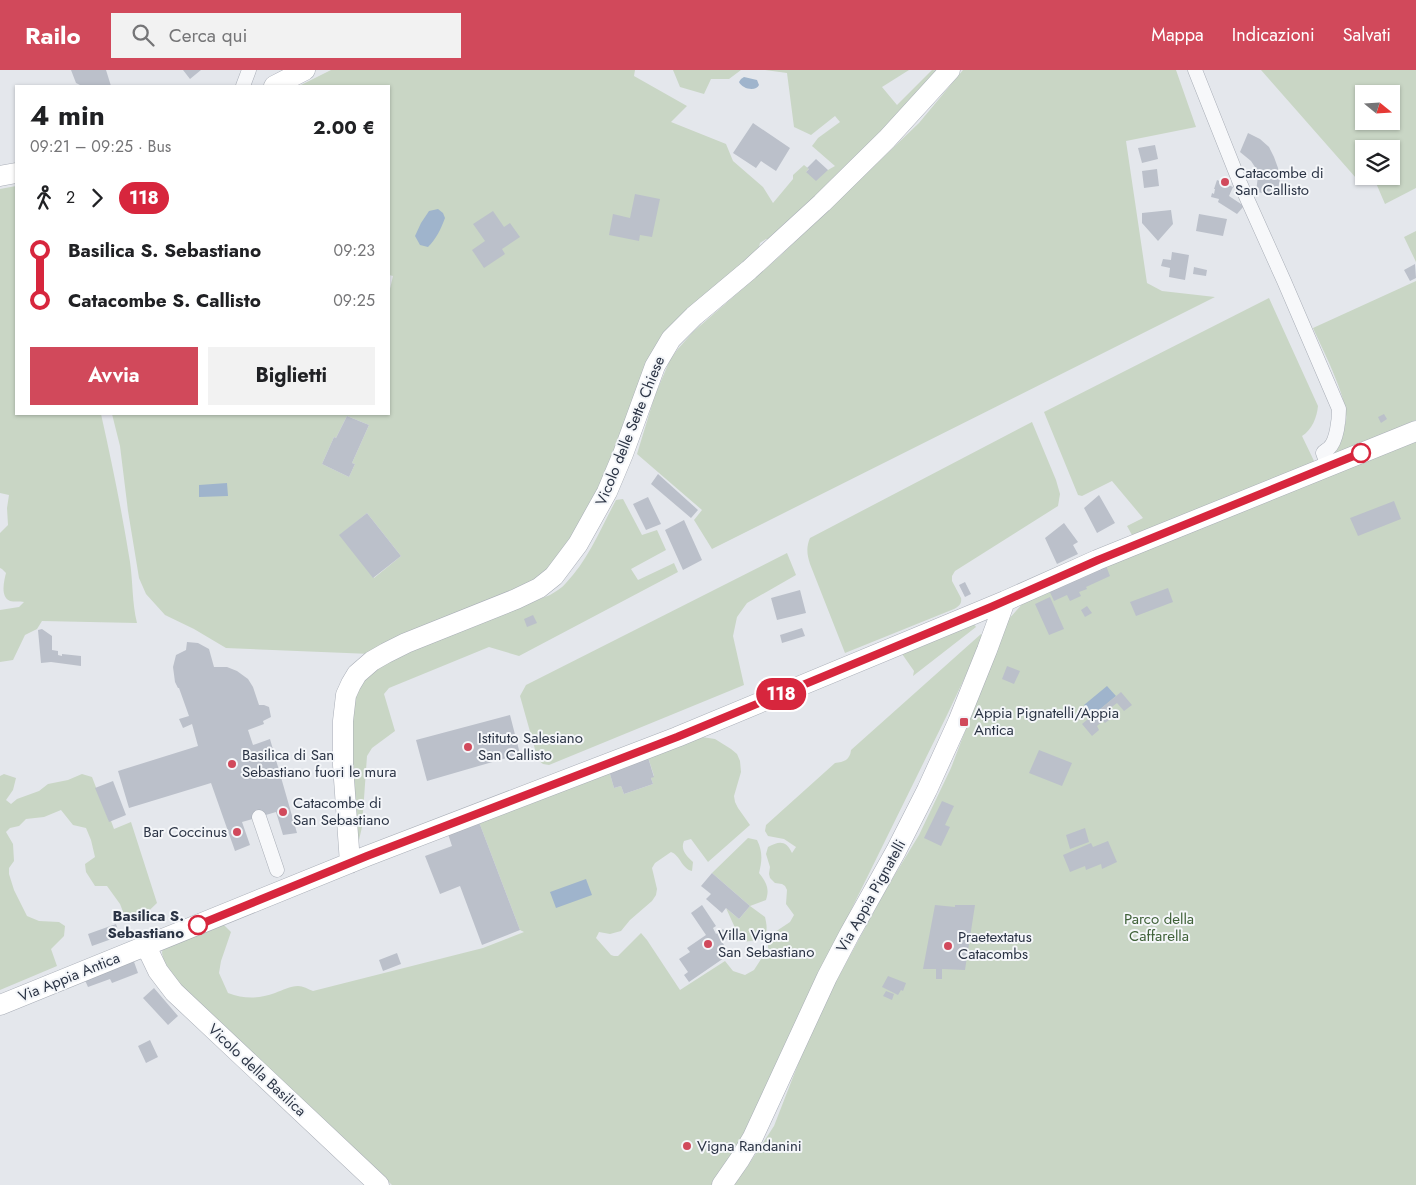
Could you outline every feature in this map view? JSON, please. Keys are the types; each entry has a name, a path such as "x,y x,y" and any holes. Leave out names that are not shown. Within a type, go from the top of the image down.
{"main road":[{"path":"276,85 306,70"},
{"name":"Vicolo delle Sette Chiese","path":"350,864 343,731 345,700 350,684 357,674 372,661 386,653 516,599 539,588 554,576 578,544 607,492 655,366 671,340 694,316 749,270 822,203 887,139 950,70"},
{"path":"0,176 15,173"},
{"name":"Via Appia Antica","path":"0,1005 350,864 677,737 1005,601 1098,560 1416,431"},
{"name":"Via Appia Pignatelli","path":"722,1185 753,1137 831,969 920,804 958,722 1005,601"},
{"name":"Vicolo della Basilica","path":"146,946 158,971 174,992 379,1185"}],"street":[{"path":"243,85 249,70"},
{"path":"1195,70 1237,175 1339,409 1335,438 1330,447 1323,453 1328,467"},
{"path":"258,817 277,870"}],"green space":[{"path":"331,70 635,70 634,76 687,106 671,122 726,144 733,161 763,187 773,203 793,179 793,175 804,165 809,169 806,172 828,170 835,166 812,146 818,138 840,122 835,116 811,135 794,127 787,73 765,70 909,70 882,87 897,105 932,70 943,71 776,239 766,239 760,243 757,255 680,322 592,511 538,583 371,654 226,648 165,615 146,594 139,578 120,446 112,415 390,415 390,289 393,276 390,275 390,85 301,85","holes":["347,416 369,425 352,463 355,464 349,477 322,464 334,437 336,438","367,513 401,556 374,578 340,535"]},
{"path":"673,70 741,70 729,79 711,79 704,94 680,87"},
{"path":"963,70 1176,70 1196,127 1126,141 1147,283 1162,291 1215,297 712,549 694,520 702,510 637,454 655,395 670,360 693,332 780,256 919,123"},
{"path":"1261,70 1416,70 1416,188 1385,204 1377,185 1400,185 1400,140 1355,140 1355,177"},
{"path":"15,186 15,415 101,415 127,543 137,623 42,621 37,629 25,635 13,660 0,662 0,610 19,607 24,602 7,599 4,592 6,573 0,568 0,533 8,525 7,508 9,495 0,493 0,189"},
{"path":"1416,231 1416,262 1404,237"},
{"path":"1416,281 1416,420 1334,454 1345,424 1346,411 1334,374 1313,328"},
{"path":"1269,298 1318,406 1313,423 1302,436 1315,463 1132,535 1127,526 1143,518 1112,481 1082,496 1078,495 1044,412"},
{"path":"1032,422 1056,480 1060,494 1058,506 955,571 952,581 961,598 961,603 957,607 845,653 809,561 807,548 810,538"},
{"name":"Parco della Caffarella","path":"1416,439 1416,1185 732,1185 745,1170 774,1126 816,1018 888,886 919,835 951,768 1007,621 1024,602 1144,548"},
{"path":"623,499 642,535 657,530 666,550 631,569 638,580 674,563 678,572 519,656 489,647 389,688 384,694 395,731 372,748 367,756 362,827 359,840 354,847 350,756 352,701 364,676 411,650 550,595 559,589 581,564 616,500"},
{"path":"787,553 796,575 747,603 737,617 733,636 744,685 549,765 543,764 538,760 520,696 526,685"},
{"path":"974,624 976,627 913,676 914,671 900,651"},
{"path":"981,634 983,639 948,713 853,906 728,1168 711,1185 392,1185 178,984 164,961 162,953 164,941 220,921 231,932 219,973 228,993 246,997 257,997 295,986 302,986 313,991 483,948 524,932 520,930 479,822 608,767 614,788 621,786 624,794 653,784 651,778 654,776 647,754 702,737 715,739 737,754 741,772 734,796 735,802 750,825 708,862 691,839 684,841 683,847 686,855 693,862 692,871 686,868 677,856 671,852 655,863 652,868 657,889 652,901 630,920 621,931 610,934 599,932 596,938 611,955 618,956 641,933 680,990 725,961 733,971 745,975 754,970 765,953 768,952 768,942 772,934 790,922 794,915 786,904 787,890 785,886 775,883 770,878 770,867 766,854 768,847 779,843 785,844 792,853 796,847 784,839 768,836 765,831 766,825 835,763 848,758 851,750"},
{"path":"4,774 16,778 13,790 6,800 11,804 17,799 39,791 48,784 68,780 82,774 92,777 114,829 131,822 157,903 136,923 127,922 120,904 107,886 95,886 86,872 85,864 95,857 86,828 73,825 61,810 44,817 26,819 19,826 10,828 6,832 13,844 14,861 9,868 9,874 14,890 27,916 39,921 59,922 65,926 64,936 51,949 57,966 0,990 0,776"},
{"path":"748,838 757,840 759,844 761,864 759,873 765,882 768,892 766,900 750,906 712,873"},
{"path":"750,906 765,917 766,933 759,939 741,941 726,908 739,919"}],"water":[{"path":"744,77 757,80 759,85 752,89 746,88 739,82"},
{"path":"438,209 445,218 440,230 428,247 420,245 415,236 421,223 429,211"},
{"path":"227,483 228,496 199,497 199,485"},
{"path":"1107,686 1116,696 1093,715 1084,705"},
{"path":"586,879 592,895 556,908 550,892"}],"building":[{"path":"71,70 106,70 111,85 80,85 76,83"},
{"path":"183,70 201,70 190,79"},
{"path":"753,123 790,148 776,171 761,161 756,168 733,153"},
{"path":"1248,133 1260,139 1269,147 1274,157 1280,179 1277,195 1256,192 1258,176 1255,167 1240,152"},
{"path":"1155,145 1158,159 1142,163 1138,148"},
{"path":"816,159 828,170 816,181 806,172 809,169 807,168"},
{"path":"1157,169 1159,186 1144,188 1142,171"},
{"path":"1217,180 1233,187 1229,196 1244,206 1237,214 1218,202 1219,199 1211,197 1212,193 1214,194"},
{"path":"635,194 660,199 652,237 640,235 639,241 609,235 613,214 630,218"},
{"path":"1171,210 1173,224 1158,241 1142,223 1142,213"},
{"path":"493,211 504,227 510,223 520,237 502,249 505,254 484,268 472,250 485,241 473,224"},
{"path":"1199,214 1227,219 1223,236 1196,231"},
{"path":"1172,252 1189,255 1185,280 1169,277 1170,268 1161,266 1163,259 1171,260"},
{"path":"1415,264 1416,278 1410,281 1404,270"},
{"path":"1194,267 1207,270 1206,276 1193,274"},
{"path":"1384,414 1387,419 1381,423 1378,417"},
{"path":"347,416 369,425 352,463 355,464 349,477 322,464 334,437 336,438"},
{"path":"658,474 698,510 691,518 651,484"},
{"path":"1099,495 1115,523 1097,533 1084,508"},
{"path":"648,497 661,524 646,530 633,504"},
{"path":"1394,501 1401,519 1358,536 1350,518"},
{"path":"367,513 401,556 373,578 339,535"},
{"path":"684,520 702,560 683,570 665,530"},
{"path":"1064,523 1078,542 1073,545 1078,554 1057,564 1045,538"},
{"path":"1105,563 1110,576 1086,587 1087,589 1079,592 1081,596 1070,601 1067,595 1054,601 1048,588"},
{"path":"965,582 971,594 965,597 959,585"},
{"path":"1168,588 1173,602 1136,616 1130,602"},
{"path":"800,590 806,613 777,620 771,598"},
{"path":"1050,597 1064,629 1049,635 1035,604"},
{"path":"1087,606 1092,613 1085,617 1081,610"},
{"path":"533,615 537,623 527,627 524,619"},
{"path":"802,628 805,636 782,643 780,635"},
{"path":"42,629 52,636 52,650 58,651 58,655 62,656 62,654 81,656 81,666 51,662 41,663 38,630"},
{"name":"Basilica di San Sebastiano fuori le mura","path":"187,642 198,643 209,649 214,667 227,667 248,679 259,705 269,707 271,717 263,721 264,724 248,730 253,745 270,739 297,833 283,835 276,812 242,822 250,845 235,851 211,783 129,808 118,771 198,746 192,724 183,728 179,719 189,716 175,682 173,667 176,655 186,650"},
{"path":"1007,666 1020,671 1014,684 1002,679"},
{"path":"1121,692 1132,705 1124,711 1117,703 1104,713 1109,720 1105,723 1103,721 1097,726 1099,730 1092,736 1082,724"},
{"name":"Istituto Salesiano San Callisto","path":"510,715 520,754 427,781 416,740"},
{"path":"1039,750 1072,763 1062,786 1029,773"},
{"path":"647,754 654,777 651,778 653,784 624,794 621,786 614,788 608,767"},
{"path":"113,781 126,815 109,822 95,788"},
{"path":"942,801 954,806 945,825 950,827 941,846 924,838"},
{"path":"479,822 520,930 482,945 460,886 440,894 425,856 452,846 448,834"},
{"path":"1085,828 1089,842 1070,849 1066,835"},
{"path":"1108,841 1117,862 1102,869 1101,864 1086,870 1085,866 1070,872 1063,855 1091,843 1093,847"},
{"path":"712,873 750,906 739,919 726,908 722,913 706,899 711,894 701,886"},
{"name":"Villa Vigna San Sebastiano","path":"702,905 716,926 713,928 716,934 723,929 729,937 722,942 724,945 717,950 724,958 689,982 684,975 688,972 679,959 690,952 687,948 706,935 691,913"},
{"name":"Praetextatus Catacombs","path":"935,905 955,907 955,905 975,905 965,970 942,969 942,979 936,979 936,969 923,969"},
{"path":"116,924 120,936 92,946 88,934"},
{"path":"397,953 401,964 383,971 379,960"},
{"path":"133,959 138,973 112,983 110,979 88,987 84,978"},
{"path":"888,976 906,983 903,991 901,990 898,995 882,987"},
{"path":"154,988 178,1016 168,1025 143,998"},
{"path":"886,991 894,994 892,1000 883,996"},
{"path":"150,1040 158,1057 146,1063 138,1046"}],"bus line":[{"name":"118","path":"198,925 367,856 677,737 991,607 1098,560 1361,453"}],"place":[{"name":"Catacombe di San Callisto","path":"1225,182"},
{"name":"Appia Pignatelli/Appia Antica","path":"964,722"},
{"name":"Istituto Salesiano San Callisto","path":"468,747"},
{"name":"Basilica di San Sebastiano fuori le mura","path":"232,764"},
{"name":"Catacombe di San Sebastiano","path":"283,812"},
{"name":"Bar Coccinus","path":"237,832"},
{"name":"Basilica S. Sebastiano","path":"198,925"},
{"name":"Villa Vigna San Sebastiano","path":"708,944"},
{"name":"Praetextatus Catacombs","path":"948,946"},
{"name":"Vigna Randanini","path":"687,1146"}]}
